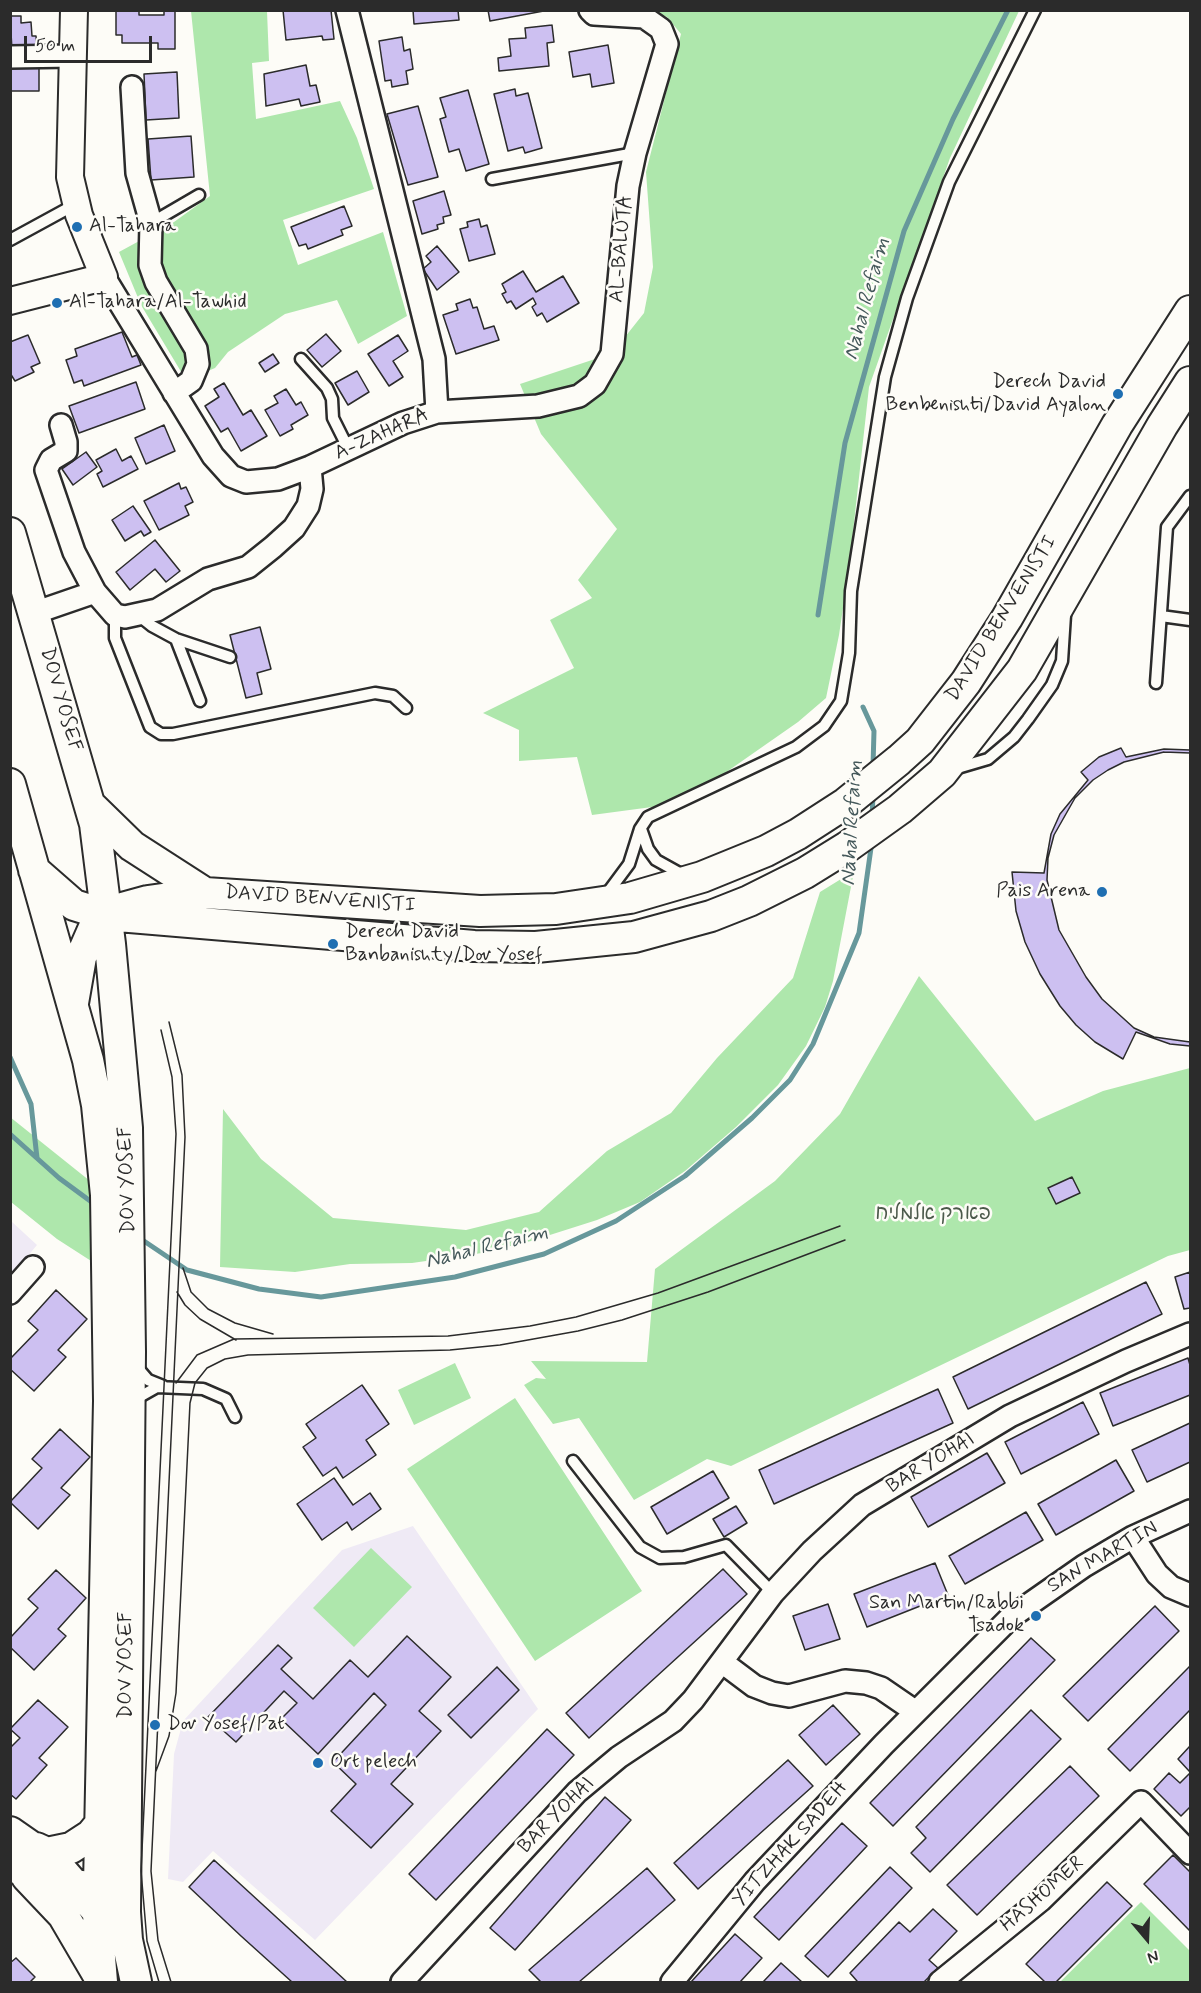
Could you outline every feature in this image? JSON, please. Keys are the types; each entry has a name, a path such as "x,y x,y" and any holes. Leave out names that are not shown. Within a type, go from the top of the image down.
{"main road":[{"name":"DAVID BENVENISTI","path":"106,915 147,901 205,893 480,910 556,909 630,898 702,876 766,851 846,803 899,760 944,712 997,635 1117,425 1191,311"},
{"name":"DAVID BENVENISTI","path":"34,870 74,905 106,915 474,946 536,947 586,944 634,937 711,916 778,888 847,848 900,809 942,773 1022,670 1162,426 1191,382"},
{"path":"1162,426 1191,403"},
{"name":"DOV YOSEF","path":"10,533 91,805 99,848 126,1117 118,1197 119,1292 109,1401 100,1824 89,1883"},
{"name":"DOV YOSEF","path":"10,784 73,1003 118,1197"},
{"path":"91,805 132,846 205,893"},
{"path":"73,1003 84,946 92,929 106,915"},
{"name":"DOV YOSEF","path":"119,1292 130,1352 125,1926 133,1972"},
{"path":"21,1861 71,1848 91,1835 100,1824"},
{"path":"10,1832 21,1861 66,1919 101,1983"},
{"path":"89,1883 118,1864 127,1840"},
{"path":"21,1861 89,1883"},
{"path":"89,1883 99,1911 133,1972"},
{"path":"99,1911 101,1983"}],"street":[{"name":"A-ZAHARA","path":"74,10 70,177 76,204 104,277 174,393 213,456 231,476 246,482 262,482 310,467 403,423 437,412 434,359 347,10"},
{"name":"AL-BALUTA","path":"437,412 560,402 579,396 595,384 607,368 612,354 624,218 634,153 667,44 661,29 644,17 594,14 590,10"},
{"path":"10,57 73,56"},
{"path":"132,87 137,173 151,223 150,265 156,282 196,349 198,363 191,381 174,393"},
{"path":"10,301 104,277"},
{"path":"10,316 62,289"},
{"path":"61,424 66,451 51,460 46,470 74,552 95,592 115,615 125,617 157,610 208,579 248,567 273,547 294,528 308,506 312,489 310,467"},
{"path":"34,612 95,592"},
{"path":"10,1293 33,1267"},
{"name":"BAR YOHAI","path":"402,1983 576,1792 619,1757 673,1721 693,1700 773,1593 838,1526 886,1490 1010,1416 1126,1361 1191,1334"},
{"name":"SAN MARTIN","path":"916,1712 1011,1617 1054,1584 1133,1538 1191,1511"},
{"path":"1133,1538 1157,1574 1171,1587 1191,1595"},
{"path":"722,1662 754,1686 772,1693 789,1696 844,1681 866,1683 882,1688 916,1712"},
{"name":"YITZHAK SADEH","path":"672,1983 755,1881 916,1712"},
{"name":"HASHOMER","path":"940,1983 1041,1900 1141,1802 1191,1853"}],"lane":[{"path":"599,903 629,864 640,829 648,817 796,747 824,726 841,701 849,653 851,591 885,377 907,298 949,182 1035,10"},
{"path":"492,179 634,153"},
{"path":"151,223 199,195"},
{"path":"10,240 76,204"},
{"path":"301,359 327,388 333,399 333,418 349,450"},
{"path":"1156,683 1167,527 1191,496"},
{"path":"137,614 152,626 176,639 230,657"},
{"path":"115,615 115,638 150,727 161,734 173,734 375,693 393,696 406,708"},
{"path":"1161,616 1191,620"},
{"path":"176,639 200,701"},
{"path":"173,734 183,742"},
{"path":"640,829 648,849 656,860 686,876 702,876"},
{"path":"130,1352 143,1376 164,1386"},
{"path":"129,1408 147,1391 164,1386 194,1387 218,1393 229,1403 235,1417"},
{"path":"573,1461 640,1547 660,1558 684,1557 726,1545 773,1593"}],"shaded area":[{"path":"11,1221 37,1245 11,1276"},
{"path":"413,1526 538,1709 315,1940 213,1851 183,1882 168,1879 174,1754 183,1721 342,1550"}],"green space":[{"path":"191,11 267,11 269,61 252,63 256,119 340,101 357,138 374,189 283,220 298,265 383,232 407,316 358,344 337,300 285,314 228,352 215,368 186,380 141,305 119,252 174,222 210,196"},
{"path":"652,11 1019,11 950,158 869,387 849,568 839,635 826,698 798,722 682,803 592,815 577,757 519,761 519,730 483,713 574,668 550,620 592,598 578,580 617,529 541,434 520,384 595,359 621,342 644,313 653,267 646,172 681,34 667,17"},
{"path":"854,871 833,981 825,1007 806,1046 778,1085 736,1127 685,1171 640,1202 597,1220 531,1241 482,1253 412,1263 350,1264 295,1272 220,1267 223,1109 261,1159 333,1218 466,1230 539,1212 607,1151 671,1113 717,1058 793,978 820,892"},
{"name":"פארק אלמליח","path":"919,976 1035,1121 1103,1091 1190,1068 1190,1250 1168,1256 731,1466 707,1459 634,1500 579,1418 553,1424 524,1385 536,1378 546,1379 531,1361 647,1362 655,1269 775,1181 840,1114"},
{"path":"10,1117 100,1189 102,1268 57,1239 11,1202"},
{"path":"455,1363 471,1398 414,1425 398,1390"},
{"path":"515,1398 642,1591 535,1661 407,1469"},
{"path":"371,1548 412,1587 354,1647 313,1608"},
{"path":"1141,1902 1190,1951 1190,1980 1188,1982 1060,1982"}],"building":[{"path":"139,10 139,15 164,15 164,10 175,10 175,49 158,49 158,43 122,43 122,35 116,35 116,11"},
{"path":"283,10 331,10 334,39 323,40 322,36 286,40"},
{"path":"413,10 458,10 459,20 414,24"},
{"path":"488,10 549,10 490,21"},
{"path":"10,16 21,16 21,23 31,22 32,36 36,36 37,48 12,50"},
{"path":"552,25 554,42 547,43 549,66 499,71 498,58 511,56 509,39 526,38 525,28"},
{"path":"402,37 404,51 410,49 413,69 406,71 408,84 392,87 391,80 385,81 379,41"},
{"path":"608,45 614,83 592,87 590,74 573,77 569,52"},
{"path":"306,65 310,86 316,85 320,102 301,106 299,99 266,106 264,74"},
{"path":"10,66 39,66 39,91 10,91"},
{"path":"177,72 179,118 146,120 144,74"},
{"path":"515,89 516,96 528,93 542,148 525,153 523,147 508,151 494,94"},
{"path":"468,90 489,164 466,171 459,149 449,152 440,119 446,117 440,98"},
{"path":"418,106 438,177 408,185 387,114"},
{"path":"191,136 194,177 151,180 148,139"},
{"path":"444,191 451,215 443,217 444,223 437,225 438,229 422,234 413,201"},
{"path":"344,206 352,226 341,230 343,235 308,249 306,244 299,246 291,227"},
{"path":"479,219 481,227 487,225 495,254 469,261 460,229 468,227 467,222"},
{"path":"437,246 459,272 437,290 423,269 431,262 426,256"},
{"path":"523,271 536,292 563,276 579,303 547,322 542,313 537,316 532,307 536,304 533,298 516,309 511,301 507,303 502,294 506,292 502,284"},
{"path":"470,299 473,308 477,307 484,329 494,326 499,340 456,354 443,315 458,310 456,304"},
{"path":"122,332 132,357 137,355 141,365 84,386 82,380 74,383 66,360 77,356 75,349"},
{"path":"326,334 341,351 322,367 307,350"},
{"path":"28,335 40,363 31,367 34,372 15,381 10,373 10,342"},
{"path":"398,335 408,351 393,361 403,377 389,386 368,354"},
{"path":"273,354 279,363 265,372 259,363"},
{"path":"357,371 369,392 348,405 335,383"},
{"path":"136,382 145,409 79,433 69,406"},
{"path":"224,383 243,415 251,410 267,436 241,451 228,428 221,432 205,406 219,397 214,389"},
{"path":"286,389 296,405 301,402 308,415 291,425 293,429 280,436 265,410 278,403 274,396"},
{"path":"164,425 175,451 146,464 135,438"},
{"path":"116,449 122,461 131,456 138,469 103,487 97,474 102,471 96,460"},
{"path":"86,452 97,467 73,485 62,469"},
{"path":"179,483 181,489 186,487 193,502 185,506 189,515 159,530 144,501"},
{"path":"133,506 151,532 144,536 141,531 125,541 112,520"},
{"path":"155,540 180,571 166,582 155,569 130,590 116,572"},
{"path":"260,627 271,669 257,673 262,694 246,698 230,635"},
{"name":"Pais Arena","path":"1121,748 1126,757 1164,749 1190,750 1190,1046 1170,1044 1136,1032 1123,1059 1095,1042 1076,1025 1060,1006 1040,974 1025,942 1016,911 1012,872 1044,873 1051,834 1060,814 1088,780 1081,772 1099,757"},
{"name":"Pais Arena","path":"1164,752 1190,753 1190,1042 1154,1037 1134,1028 1102,999 1086,977 1059,930 1047,880 1048,858 1054,835 1075,798 1093,780 1108,770 1124,762"},
{"path":"1072,1177 1080,1193 1056,1204 1048,1188"},
{"path":"1190,1272 1190,1308 1184,1309 1175,1277"},
{"path":"1146,1282 1162,1314 968,1409 953,1377"},
{"path":"56,1290 87,1319 58,1350 66,1357 34,1391 10,1369 10,1359 38,1330 28,1321"},
{"path":"1188,1358 1190,1395 1113,1426 1100,1393"},
{"path":"362,1385 389,1424 366,1440 376,1455 343,1478 336,1467 323,1476 303,1447 316,1438 306,1424"},
{"path":"938,1389 953,1423 774,1504 759,1470"},
{"path":"1083,1402 1099,1434 1021,1474 1005,1442"},
{"path":"1190,1423 1190,1462 1147,1482 1132,1450"},
{"path":"60,1429 90,1457 61,1488 70,1495 38,1529 10,1502 42,1468 32,1459"},
{"path":"987,1453 1005,1483 928,1527 911,1497"},
{"path":"1116,1460 1134,1491 1056,1535 1038,1504"},
{"path":"713,1471 729,1498 667,1534 651,1507"},
{"path":"334,1478 353,1505 370,1493 381,1509 352,1530 347,1522 322,1540 297,1504"},
{"path":"736,1506 747,1523 724,1537 713,1519"},
{"path":"1026,1512 1043,1540 965,1584 949,1556"},
{"path":"935,1563 948,1595 867,1627 854,1594"},
{"path":"723,1569 747,1594 589,1738 566,1713"},
{"path":"56,1570 86,1598 58,1629 66,1636 34,1670 10,1647 10,1638 38,1608 28,1599"},
{"path":"828,1604 840,1639 805,1650 793,1616"},
{"path":"1155,1606 1179,1631 1088,1721 1063,1696"},
{"path":"407,1636 451,1677 419,1711 441,1731 391,1784 413,1804 371,1848 331,1811 356,1784 333,1762 386,1705 374,1693 318,1754 281,1719 297,1703 284,1691 236,1742 208,1717 278,1645 292,1658 281,1669 313,1699 350,1660 368,1677"},
{"path":"1031,1638 1055,1660 893,1826 870,1803"},
{"path":"1190,1666 1190,1710 1130,1771 1108,1749"},
{"path":"497,1667 519,1690 471,1738 448,1715"},
{"path":"38,1700 68,1727 39,1758 47,1765 16,1799 10,1794 10,1748 20,1738 10,1729"},
{"path":"833,1705 860,1734 826,1765 799,1735"},
{"path":"1031,1710 1061,1739 930,1872 911,1853 926,1838 916,1827"},
{"path":"547,1729 574,1755 436,1900 409,1874"},
{"path":"1190,1746 1190,1772 1178,1759"},
{"path":"788,1760 813,1786 698,1889 674,1863"},
{"path":"1070,1766 1099,1796 977,1915 947,1885"},
{"path":"1169,1773 1180,1783 1190,1773 1190,1807 1181,1816 1154,1789"},
{"path":"605,1797 631,1820 515,1950 490,1928"},
{"path":"842,1823 867,1846 779,1940 754,1917"},
{"path":"1173,1855 1190,1872 1190,1931 1144,1884"},
{"path":"214,1860 347,1982 292,1982 241,1936 189,1887"},
{"path":"890,1867 912,1888 828,1977 805,1956"},
{"path":"647,1868 675,1900 579,1982 541,1982 529,1970"},
{"path":"1107,1882 1132,1906 1056,1982 1045,1982 1026,1964"},
{"path":"933,1909 957,1931 929,1960 938,1968 924,1982 856,1982 850,1973 899,1922 910,1932"},
{"path":"735,1934 762,1958 740,1982 691,1982"},
{"path":"16,1958 35,1977 30,1982 10,1982 10,1963"},
{"path":"781,1963 802,1982 763,1982"}],"waterway":[{"name":"Nahal Refaim","path":"818,615 845,443 904,231 953,119 1008,10"},
{"name":"Nahal Refaim","path":"863,707 874,731 873,766"},
{"name":"Nahal Refaim","path":"872,817 873,796"},
{"name":"Nahal Refaim","path":"138,1237 187,1270 259,1289 321,1297 455,1277 544,1254 616,1221 685,1176 752,1118 790,1080 813,1044 859,933 872,841"},
{"path":"10,1057 31,1104 37,1158"},
{"name":"Nahal Refaim","path":"10,1134 59,1178 97,1206"}],"tram line":[{"path":"169,1022 182,1075 185,1137 151,1871 158,1940 171,1982"},
{"path":"159,1982 147,1941 141,1871 176,1134 172,1077 161,1030"},
{"path":"176,1383 197,1355 234,1339 448,1336 530,1326 576,1317 658,1293 840,1226"},
{"path":"156,1771 169,1736 176,1693 190,1403 195,1383 207,1368 225,1359 248,1355 450,1350 500,1345 578,1331 622,1320 708,1292 845,1240"},
{"path":"183,1268 191,1292 208,1309 235,1323 273,1334"},
{"path":"177,1292 185,1305 200,1319 236,1340"}],"place":[{"name":"Al-Tahara","path":"77,227"},
{"name":"Al-Tahara/Al-Tawhid","path":"57,303"},
{"name":"Derech David Benbenishti/David Ayalon","path":"1118,394"},
{"name":"Pais Arena","path":"1102,892"},
{"name":"Derech David Banbanishty/Dov Yosef","path":"333,944"},
{"name":"San Martin/Rabbi Tsadok","path":"1036,1616"},
{"name":"Dov Yosef/Pat","path":"155,1725"},
{"name":"Ort pelech","path":"318,1763"}]}
